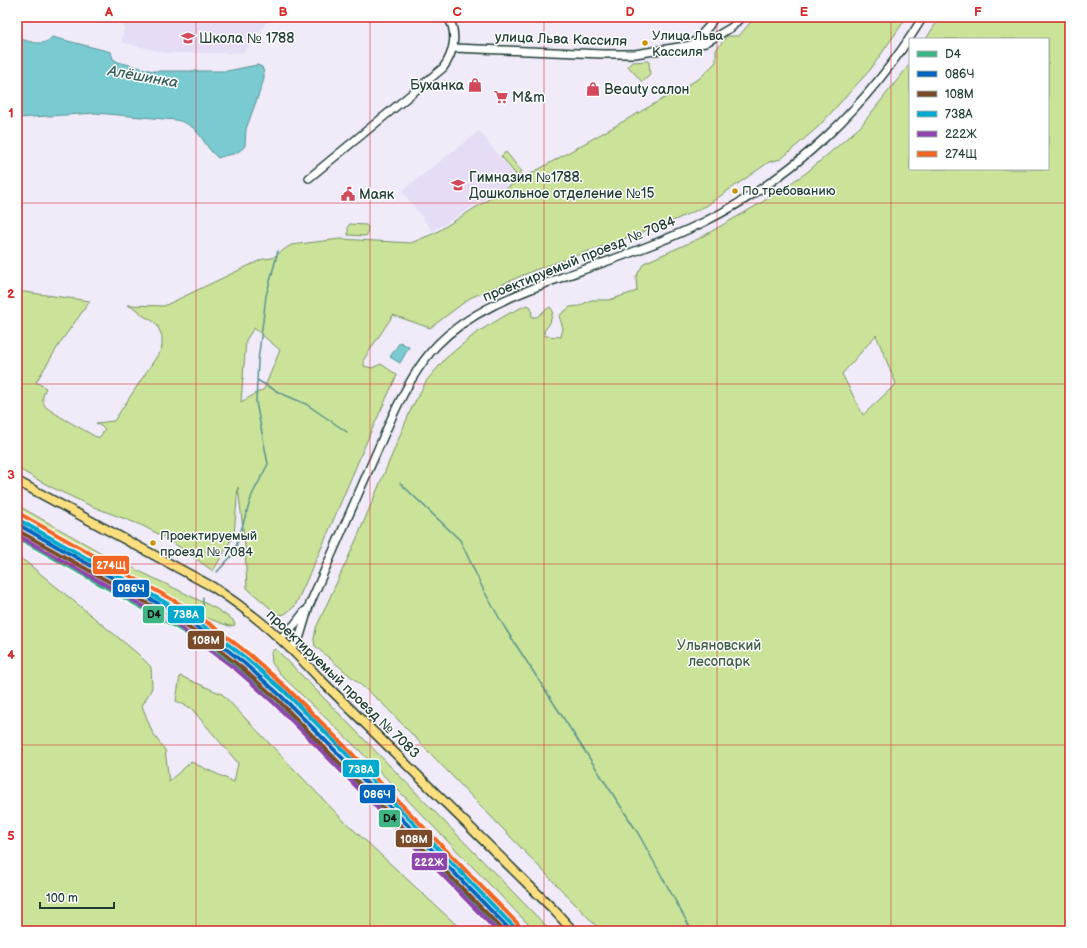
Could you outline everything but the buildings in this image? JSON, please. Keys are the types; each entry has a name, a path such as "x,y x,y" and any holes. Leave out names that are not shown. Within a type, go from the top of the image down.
{"main road":[{"name":"проектируемый проезд № 7083","path":"17,481 213,587 237,602 292,648 321,680 553,909 573,931"}],"street":[{"path":"309,178 440,71 448,61 453,48 453,31 448,17"},
{"path":"692,45 709,26 714,17"},
{"name":"улица Льва Кассиля","path":"453,48 618,54 652,52 705,43 732,28 741,17"},
{"name":"проектируемый проезд № 7084","path":"292,648 300,636 309,606 404,393 417,371 438,344 451,332 473,317 502,301 702,223 737,204 785,172 845,119 871,90 895,59 923,17"},
{"name":"проектируемый проезд № 7084","path":"281,638 295,624 309,606"}],"shaded area":[{"name":"Школа № 1788","path":"126,17 271,17 244,52 167,53 121,42"},
{"name":"Гимназия №1788. Дошкольное отделение №15","path":"479,131 517,179 433,231 402,191"}],"green space":[{"path":"755,17 907,17 870,70 818,127 781,159 769,162 706,206 668,223 535,270 470,298 430,328 393,315 364,359 364,366 372,368 381,364 397,375 295,606 285,614 278,615 247,588 245,546 238,487 234,535 213,571 168,539 141,525 91,506 51,487 17,468 17,291 90,301 62,340 36,382 46,388 43,399 45,406 48,409 96,437 100,437 105,429 96,423 114,421 161,350 162,346 162,336 157,325 142,315 138,310 127,305 164,306 263,259 272,258 291,245 340,239 411,243 435,233 518,181 700,78 716,62 716,50 727,36 739,36","holes":["254,328 280,350 264,389 241,402 246,340"]},
{"name":"Ульяновский лесопарк","path":"940,17 1070,17 1070,931 601,931 381,702 315,646 314,639 316,628 357,538 412,407 427,380 446,358 476,333 508,314 527,305 531,307 532,317 537,317 550,307 553,311 550,323 544,331 545,336 561,337 563,328 559,316 570,307 579,306 591,300 609,300 637,291 636,278 644,263 698,239 761,203 806,173 860,127 909,65 909,170 1049,170 1049,38 927,38","holes":["876,335 896,384 863,415 842,374"]},
{"path":"649,61 650,75 642,82 628,66 632,62"},
{"path":"506,152 522,172 517,176 501,156"},
{"path":"350,224 366,225 368,227 367,235 348,235 348,226"},
{"path":"17,505 98,551 215,608 233,620 235,625 229,626 182,609 108,571 17,516"},
{"path":"17,557 26,562 137,653 151,667 152,688 142,706 153,734 165,750 169,781 191,762 234,782 238,763 191,708 176,701 180,676 222,694 342,819 463,931 17,931"},
{"path":"276,649 551,931 535,931 360,751 281,675 272,663 271,651"}],"water":[{"name":"Алёшинка","path":"52,37 111,52 113,59 118,62 153,71 227,71 257,65 262,67 264,79 246,129 245,146 238,152 218,158 212,153 191,126 176,120 96,113 17,118 17,38 40,43"},
{"path":"400,342 409,347 400,363 390,357"}],"waterway":[{"path":"939,17 943,20"},
{"path":"217,572 234,553 252,495 268,464 256,402 258,361 266,296 278,251"},
{"path":"257,380 280,393 306,404 347,432"},
{"path":"400,483 460,540 484,591 505,628 638,833 692,931"},
{"path":"200,623 203,611 203,597"}],"transit line":[{"name":"274Щ","path":"22,515 187,608 250,655 288,689 324,725 518,924"},
{"name":"738А","path":"19,520 184,613 215,634 247,659 285,692 321,728 515,928"},
{"name":"086Ч","path":"17,524 182,617 244,663 281,696 317,732 511,931"},
{"name":"108М","path":"17,530 179,621 241,667 278,700 504,931"},
{"name":"222Ж","path":"17,535 177,625 238,671 274,703 310,739 497,931"},
{"name":"D4","path":"17,537 176,627 206,645 239,669 311,737 499,931"}],"place":[{"name":"Школа № 1788","path":"188,38"},
{"name":"Улица Льва Кассиля","path":"645,43"},
{"name":"Буханка","path":"475,85"},
{"name":"Beauty салон","path":"593,89"},
{"name":"M&m","path":"501,97"},
{"name":"Гимназия №1788. Дошкольное отделение №15","path":"458,185"},
{"name":"По требованию","path":"735,191"},
{"name":"Маяк","path":"348,194"},
{"name":"Проектируемый проезд № 7084","path":"153,543"}]}
